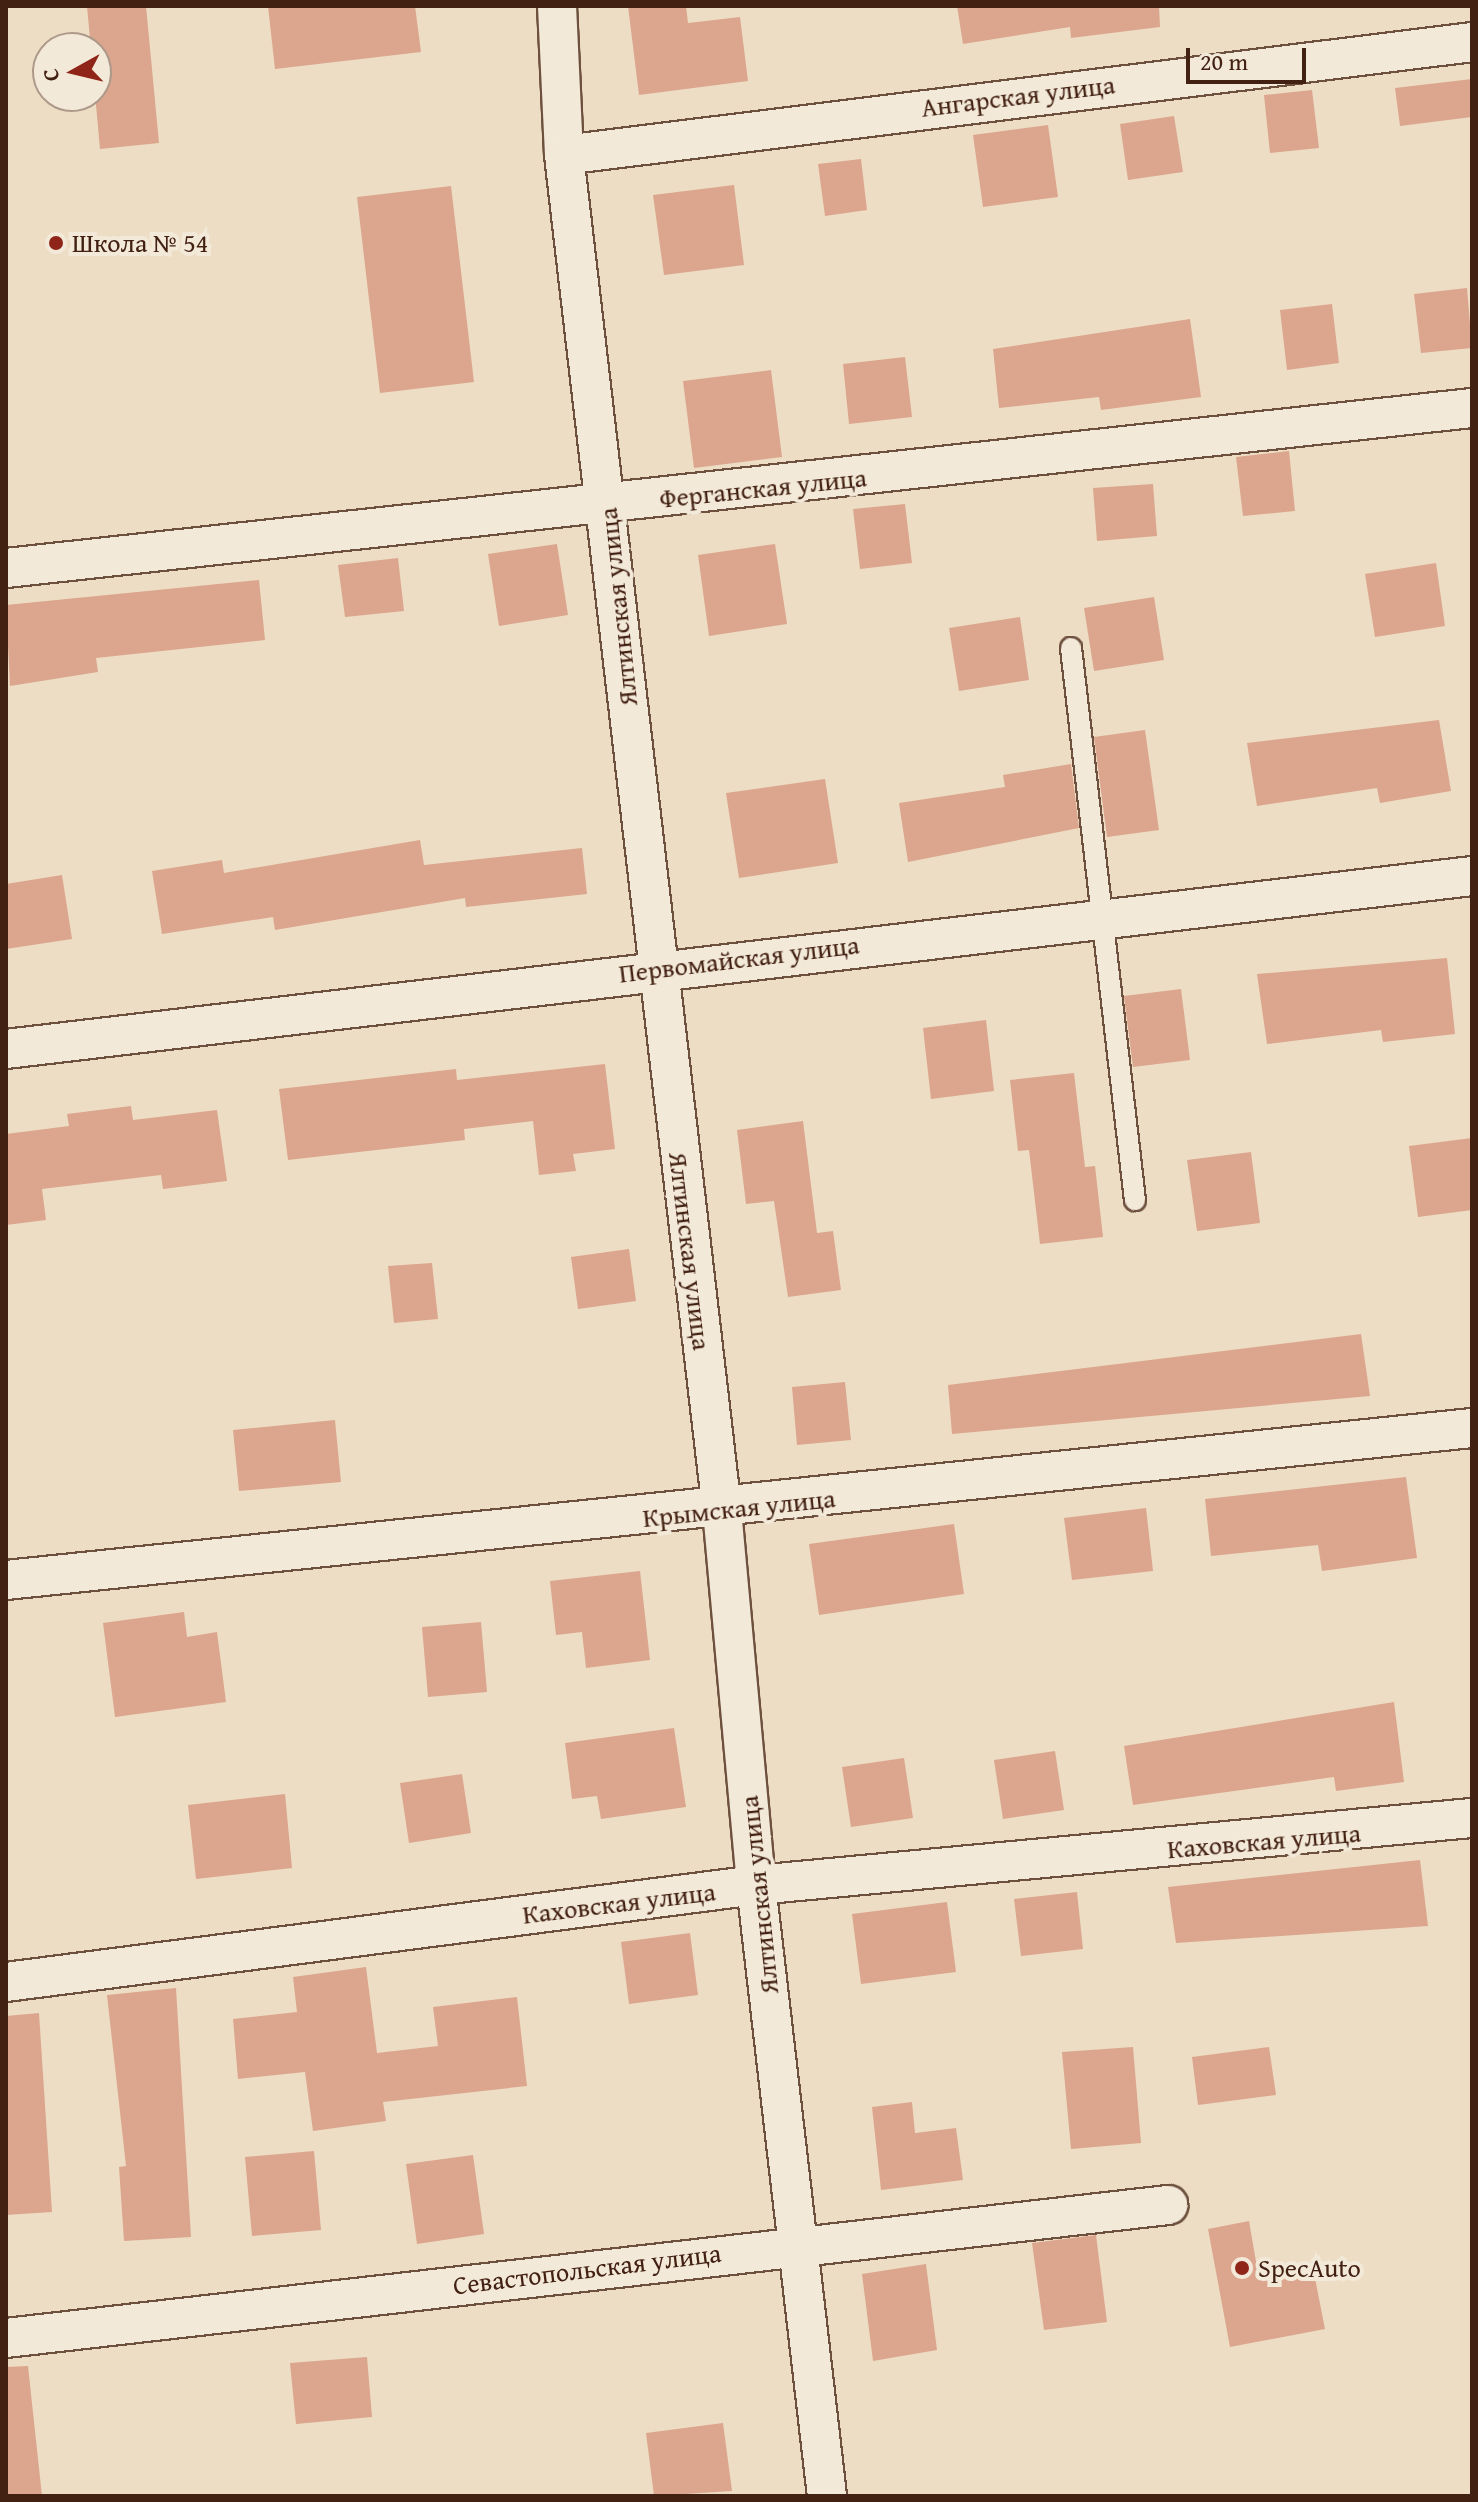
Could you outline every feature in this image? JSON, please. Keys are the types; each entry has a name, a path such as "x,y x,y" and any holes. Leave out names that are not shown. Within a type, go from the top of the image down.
{"street":[{"name":"Ялтинская улица","path":"557,6 564,155 608,505 656,968 722,1510 756,1885 827,2496"},
{"name":"Ангарская улица","path":"564,155 1472,42"},
{"name":"Ферганская улица","path":"6,568 608,505 1472,408"},
{"name":"Первомайская улица","path":"6,1049 656,968 1472,876"},
{"name":"Крымская улица","path":"6,1580 722,1510 1472,1428"},
{"name":"Каховская улица","path":"6,1982 756,1885 1472,1818"},
{"name":"Севастопольская улица","path":"6,2338 799,2243 1168,2205"}],"lane":[{"path":"1071,648 1135,1200"}],"building":[{"path":"87,6 146,6 159,143 100,149 97,112 112,112 112,32 89,32"},
{"path":"268,6 415,6 421,52 275,69"},
{"path":"628,6 686,6 688,23 740,17 748,81 639,95"},
{"path":"957,6 1159,6 1160,27 1071,38 1070,27 963,44"},
{"path":"1472,79 1472,117 1400,126 1395,88"},
{"path":"1312,90 1319,148 1270,153 1264,95"},
{"path":"1174,116 1183,172 1128,180 1120,124"},
{"path":"1048,125 1058,197 983,207 973,135"},
{"path":"861,159 867,210 825,216 818,164"},
{"path":"734,185 744,265 664,275 653,195"},
{"path":"451,186 474,382 380,393 357,197"},
{"path":"1467,288 1472,348 1421,353 1414,294"},
{"path":"1332,304 1339,363 1287,370 1280,310"},
{"path":"1190,319 1201,397 1101,410 1099,397 999,408 993,349"},
{"path":"905,357 912,417 849,424 843,364"},
{"path":"771,370 782,457 694,468 683,381"},
{"path":"1289,451 1295,511 1243,516 1236,457"},
{"path":"1153,484 1157,536 1097,541 1093,488"},
{"path":"905,504 912,563 860,569 853,509"},
{"path":"557,544 568,615 499,626 488,554"},
{"path":"775,544 787,624 709,636 698,555"},
{"path":"398,558 404,611 345,617 338,565"},
{"path":"1436,563 1445,626 1375,637 1365,574"},
{"path":"259,580 265,640 96,658 98,672 10,686 6,605"},
{"path":"1154,597 1164,660 1094,671 1084,608"},
{"path":"1020,617 1029,680 959,691 949,628"},
{"path":"1439,720 1451,791 1380,803 1377,788 1257,806 1247,743"},
{"path":"1145,730 1159,830 1107,837 1094,737"},
{"path":"1071,764 1079,828 908,862 899,803 1005,787 1003,775"},
{"path":"825,779 838,863 739,878 726,793"},
{"path":"420,840 424,865 582,848 587,894 466,907 465,898 275,930 273,917 162,934 152,871 222,860 224,873"},
{"path":"62,875 72,939 6,949 6,884"},
{"path":"1447,958 1455,1034 1383,1042 1381,1030 1267,1044 1257,974"},
{"path":"1181,989 1190,1060 1133,1067 1124,996"},
{"path":"986,1020 994,1091 931,1099 923,1028"},
{"path":"605,1064 615,1149 573,1154 576,1171 539,1175 533,1121 464,1129 465,1140 288,1160 279,1089 456,1069 457,1080"},
{"path":"1074,1073 1085,1167 1095,1166 1103,1237 1040,1244 1029,1150 1018,1151 1010,1080"},
{"path":"131,1106 133,1120 217,1110 227,1181 163,1189 161,1175 42,1189 46,1220 6,1225 6,1134 69,1126 67,1114"},
{"path":"803,1121 817,1233 833,1231 841,1290 788,1297 774,1201 746,1204 737,1130"},
{"path":"1472,1138 1472,1210 1418,1217 1409,1146"},
{"path":"1251,1152 1260,1223 1197,1231 1187,1160"},
{"path":"629,1249 636,1301 578,1309 571,1257"},
{"path":"432,1263 438,1319 394,1323 388,1266"},
{"path":"1361,1334 1370,1396 952,1434 948,1385"},
{"path":"845,1382 851,1440 797,1445 792,1387"},
{"path":"335,1420 341,1482 239,1491 233,1430"},
{"path":"1406,1477 1417,1558 1322,1571 1318,1545 1211,1556 1205,1499"},
{"path":"1146,1508 1153,1571 1072,1580 1064,1518"},
{"path":"954,1524 964,1594 819,1615 809,1544"},
{"path":"640,1571 650,1660 586,1668 582,1632 556,1635 550,1581"},
{"path":"184,1612 187,1637 217,1632 226,1702 115,1717 103,1623"},
{"path":"481,1622 487,1692 428,1697 422,1627"},
{"path":"1394,1702 1404,1782 1336,1791 1334,1777 1133,1805 1124,1746"},
{"path":"674,1728 686,1807 601,1819 597,1796 572,1799 565,1743"},
{"path":"1055,1751 1064,1810 1003,1819 994,1760"},
{"path":"904,1758 913,1818 851,1827 842,1767"},
{"path":"462,1774 471,1833 409,1843 400,1783"},
{"path":"285,1794 292,1868 196,1879 188,1805"},
{"path":"1420,1860 1428,1926 1176,1943 1168,1887"},
{"path":"1077,1892 1083,1949 1021,1956 1014,1899"},
{"path":"947,1902 956,1972 861,1984 852,1914"},
{"path":"690,1933 698,1995 629,2004 621,1942"},
{"path":"366,1967 377,2053 438,2046 433,2007 517,1997 527,2086 383,2102 386,2121 313,2131 305,2072 238,2079 233,2019 297,2012 293,1977"},
{"path":"176,1988 191,2237 124,2241 119,2167 126,2166 107,1995"},
{"path":"39,2013 52,2212 6,2215 6,2016"},
{"path":"1133,2047 1141,2143 1071,2149 1062,2052"},
{"path":"1269,2047 1276,2095 1198,2105 1192,2057"},
{"path":"912,2102 915,2133 956,2128 963,2180 881,2190 872,2107"},
{"path":"314,2151 321,2230 252,2236 245,2157"},
{"path":"473,2155 484,2234 417,2244 406,2164"},
{"path":"1249,2221 1259,2279 1313,2268 1325,2329 1230,2347 1208,2229"},
{"path":"1096,2235 1107,2322 1044,2330 1032,2243"},
{"path":"926,2264 937,2350 873,2361 862,2274"},
{"path":"367,2357 372,2417 296,2424 290,2363"},
{"path":"28,2366 42,2496 6,2496 6,2367"},
{"path":"723,2423 732,2491 654,2496 646,2433"}],"place":[{"name":"Школа № 54","path":"56,243"},
{"name":"SpecAuto","path":"1242,2268"}]}
